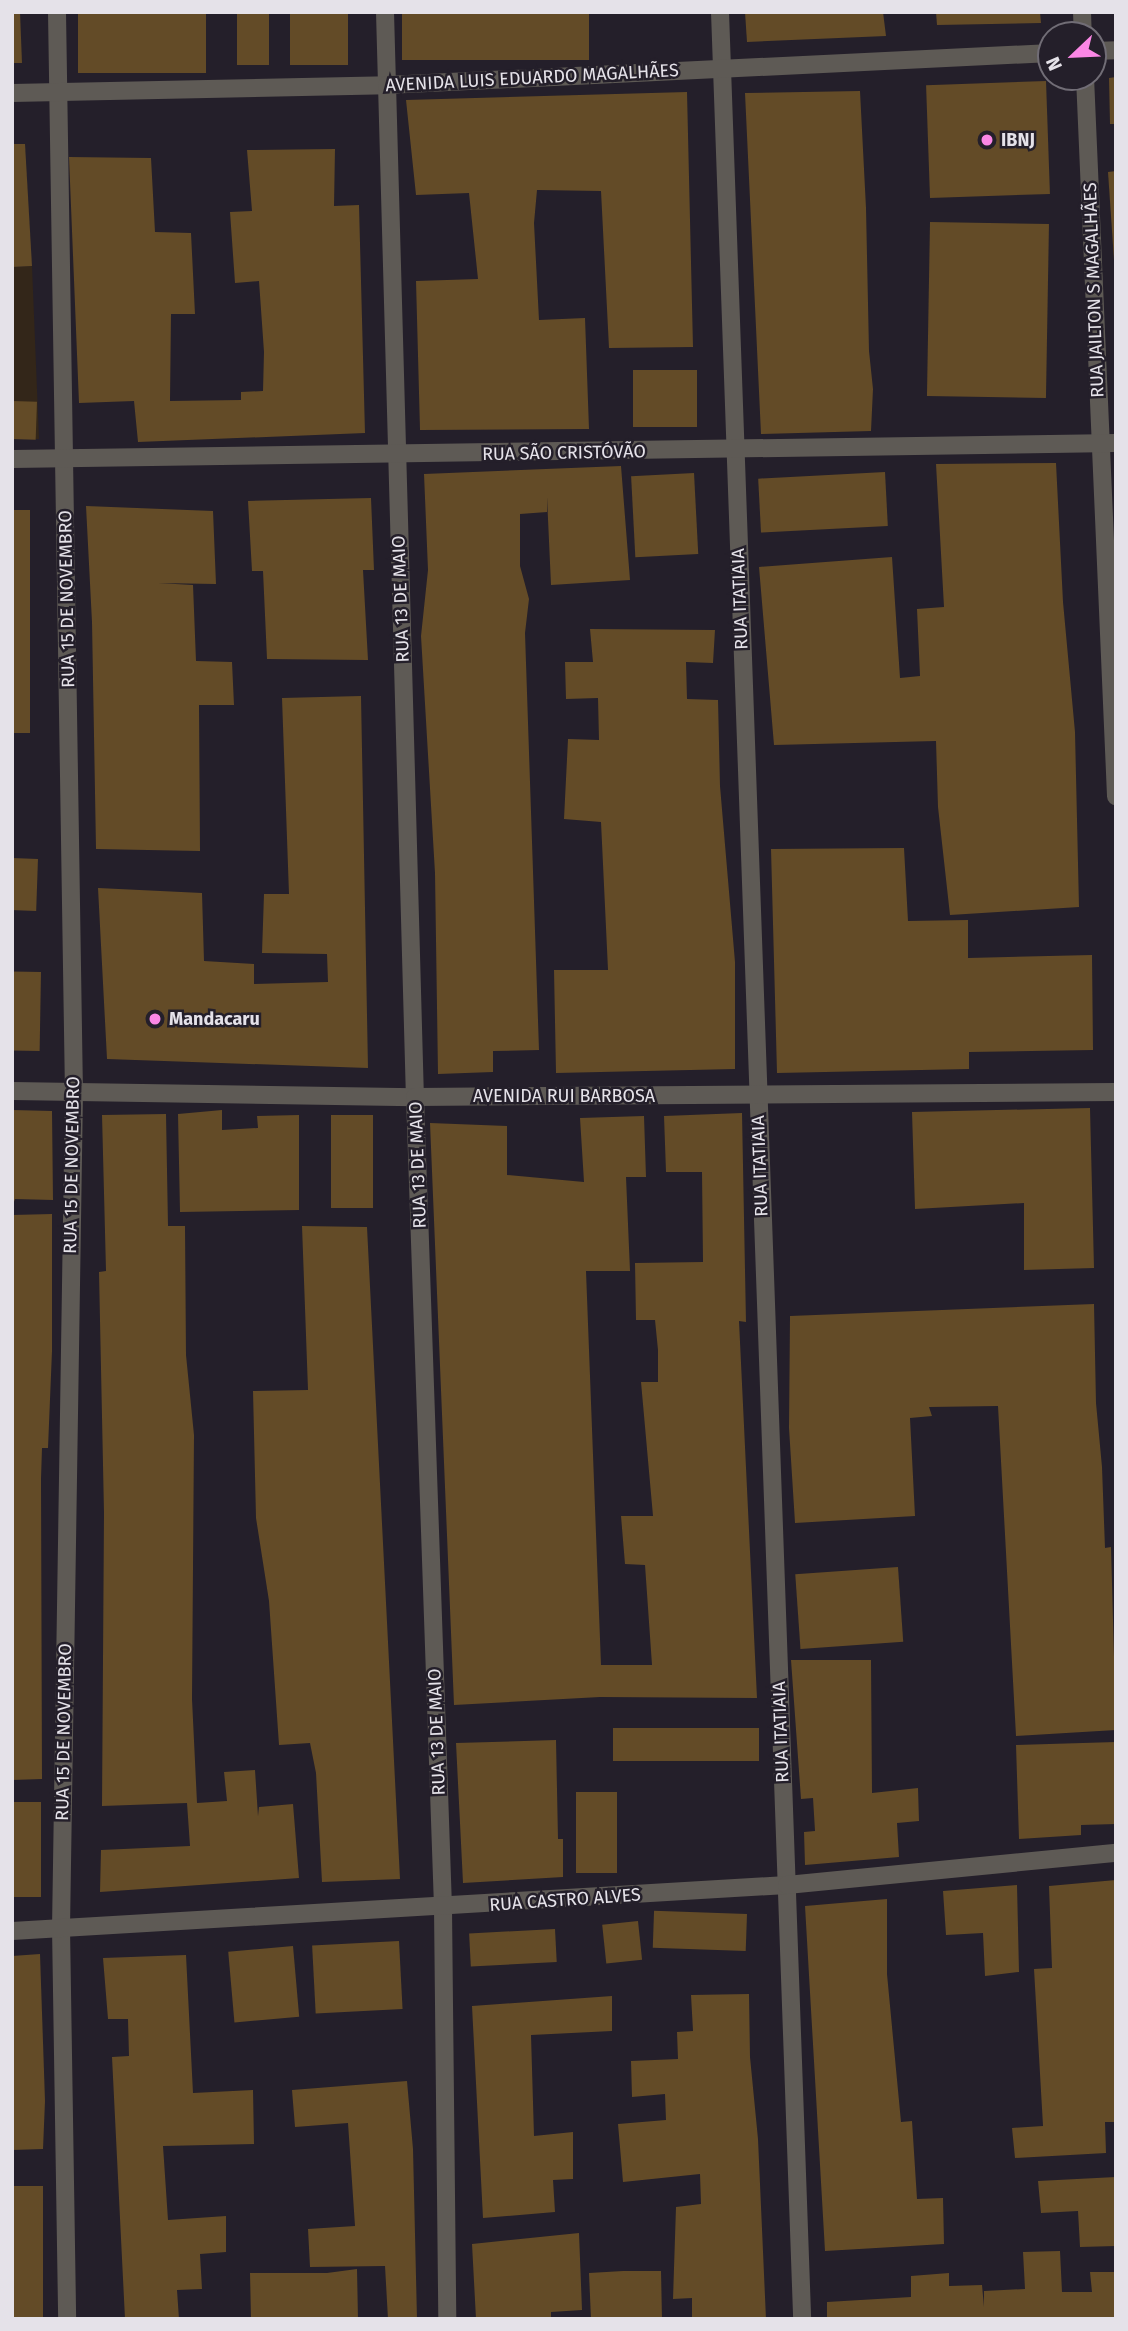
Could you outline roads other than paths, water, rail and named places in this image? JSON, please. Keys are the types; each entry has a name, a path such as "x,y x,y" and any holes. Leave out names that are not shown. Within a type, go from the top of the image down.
{"street":[{"name":"RUA 15 DE NOVEMBRO","path":"57,12 61,93 74,1092 61,1927 67,2319"},
{"name":"RUA 13 DE MAIO","path":"385,12 415,1097 443,1908 447,2319"},
{"name":"RUA ITATIAIA","path":"720,12 802,2319"},
{"name":"AVENIDA LUIS EDUARDO MAGALHÃES","path":"12,93 387,85 1037,55"},
{"name":"RUA JAILTON S MAGALHÃES","path":"1086,91 1108,443 1116,796"},
{"name":"RUA SÃO CRISTÓVÃO","path":"12,459 735,451 1108,443"},
{"name":"AVENIDA RUI BARBOSA","path":"12,1091 415,1097 1116,1092"},
{"name":"RUA CASTRO ALVES","path":"12,1931 443,1908 787,1885 1116,1853"}],"place":[{"name":"IBNJ","path":"987,140"},
{"name":"Mandacaru","path":"155,1019"}]}
